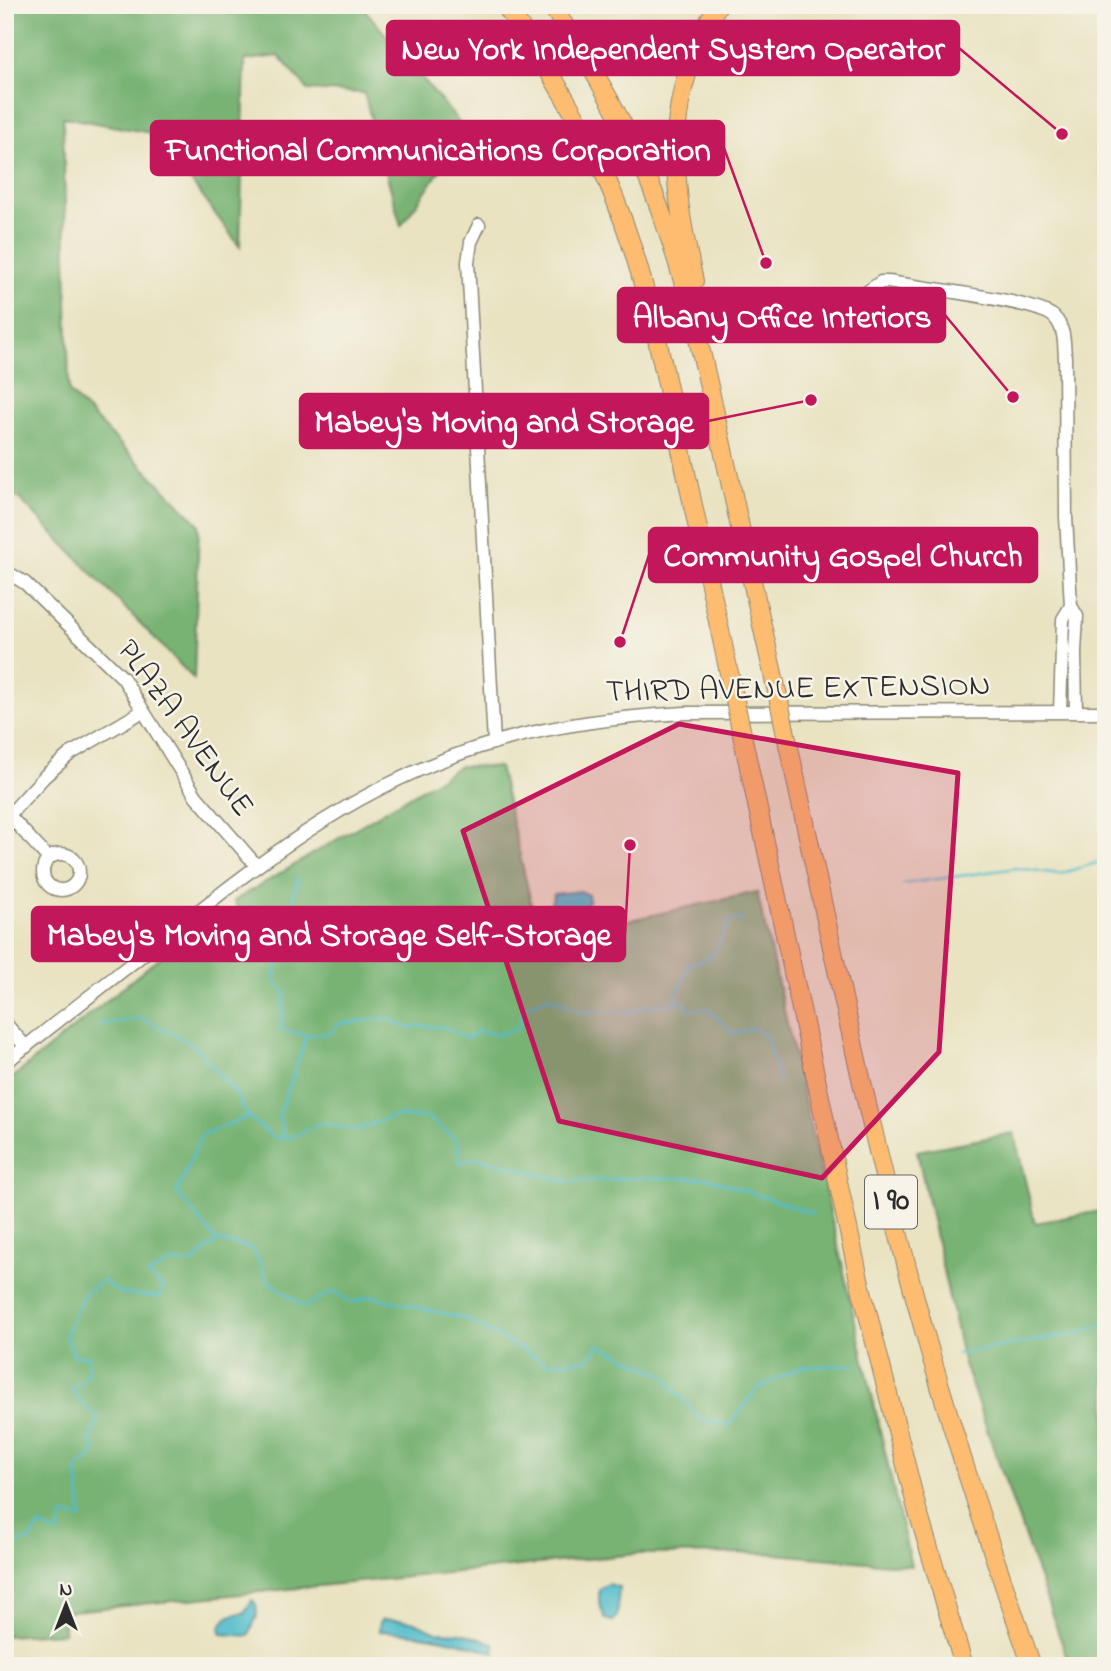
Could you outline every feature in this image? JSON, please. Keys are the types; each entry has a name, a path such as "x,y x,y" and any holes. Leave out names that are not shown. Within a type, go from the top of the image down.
{"highway":[{"name":"I 90","path":"505,5 571,108 607,181 630,241 658,345 865,1303 917,1509 964,1666"},
{"name":"I 90","path":"551,5 604,89 633,144 653,191 686,291 864,1089 908,1268 959,1448 1032,1666"},
{"path":"718,5 701,37 687,75 678,113 674,147 677,197 711,361 718,426"}],"street":[{"path":"480,225 471,242 468,262 494,743"},
{"path":"867,292 881,282 888,282 1010,302 1051,314 1064,334 1066,517 1071,606 1077,616 1074,652 1076,712"},
{"name":"PLAZA AVENUE","path":"5,571 25,583 123,678 196,796 256,865"},
{"path":"1060,712 1063,619 1071,606"},
{"path":"48,859 7,813 70,754 144,711"},
{"name":"THIRD AVENUE EXTENSION","path":"5,1063 256,865 341,808 424,769 494,743 585,722 674,714 1106,712"},
{"path":"5,1023 26,1047"}],"highlighted area":[{"path":"679,724 958,773 939,1052 822,1178 559,1121 463,831"}],"green space":[{"path":"5,5 361,5 467,132 401,226 364,93 308,90 279,56 245,60 240,247 156,134 63,117 69,392 199,524 194,679 18,497 5,500"},
{"path":"460,766 499,767 540,940 757,892 911,1566 765,1553 636,1554 63,1612 64,1633 5,1636 5,1084 188,934 211,951 245,925 234,901"},
{"path":"1014,1133 1035,1223 1106,1210 1106,1666 1070,1666 963,1361 917,1151"}],"water":[{"path":"581,891 588,895 589,901 585,906 553,910 550,907 554,894"},
{"path":"608,1584 619,1587 617,1616 613,1621 605,1619 599,1602 599,1589"},
{"path":"252,1600 256,1604 257,1615 249,1636 222,1634 220,1628 224,1621 232,1615 244,1613"},
{"path":"380,1621 412,1621 437,1632 462,1633 494,1643 495,1653 438,1638 379,1631"}],"waterway":[{"path":"902,884 1016,868 1059,874 1106,862"},
{"path":"298,878 274,980 285,992 281,1030 307,1035"},
{"path":"5,1546 30,1540 40,1525 58,1535 63,1515 82,1518 77,1469 95,1453 90,1438 98,1419 71,1391 87,1376 89,1356 74,1356 65,1334 85,1292 104,1281 119,1293 159,1297 164,1288 148,1275 171,1262 192,1264 217,1241 177,1193 201,1135 248,1117 275,1138 284,1137 279,1116 307,1035 330,1034 338,1024 387,1018 409,1028 445,1027 467,1039 479,1031 498,1035 519,1028 523,1008 549,997 582,1012 633,1012 648,1005 674,1005 690,964 713,956 730,921 743,919"},
{"path":"674,1005 683,1002 690,1010 708,1009 734,1034 753,1028 767,1036 779,1082"},
{"path":"99,1025 141,1018 194,1045 237,1095 248,1117"},
{"path":"285,1137 291,1138 321,1123 356,1130 395,1116 429,1118 458,1141 458,1163 479,1158 569,1182 708,1178 812,1213"},
{"path":"217,1241 253,1248 268,1281 305,1307 334,1291 352,1303 370,1296 467,1319 546,1363 588,1360 599,1345 662,1374 700,1419 730,1425 757,1389 801,1367 857,1365"},
{"path":"957,1354 1076,1334 1106,1324"}],"place":[{"name":"New York Independent System Operator","path":"1062,134"},
{"name":"Functional Communications Corporation","path":"766,263"},
{"name":"Albany Office Interiors","path":"1013,397"},
{"name":"Mabey's Moving and Storage","path":"811,400"},
{"name":"Community Gospel Church","path":"620,642"},
{"name":"Mabey's Moving and Storage Self-Storage","path":"630,845"}]}
